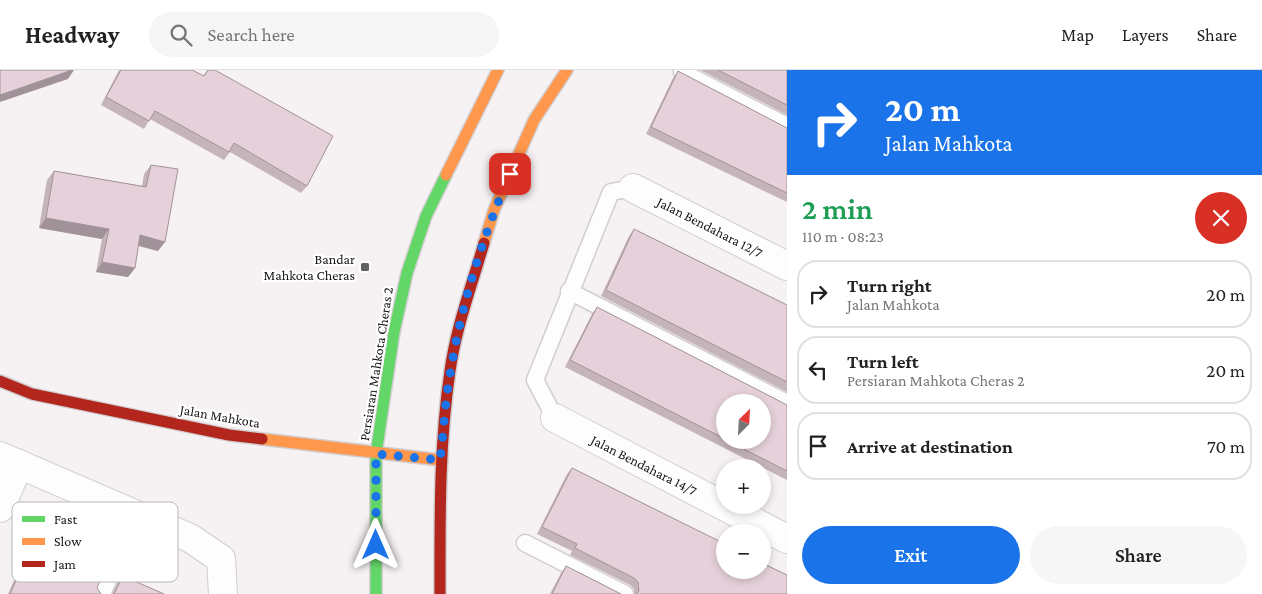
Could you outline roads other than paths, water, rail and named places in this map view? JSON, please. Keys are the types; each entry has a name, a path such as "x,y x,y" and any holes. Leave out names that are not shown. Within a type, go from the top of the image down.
{"street":[{"name":"Persiaran Mahkota Cheras 2","path":"376,594 376,454 394,332 407,273 426,216 498,70"},
{"path":"440,594 440,460 450,369 462,313 494,210 534,120 567,70"},
{"name":"Jalan Bendahara 12/7","path":"633,188 787,266"},
{"name":"Jalan Mahkota","path":"0,381 32,394 229,435 376,454 440,460"},
{"name":"Jalan Bendahara 14/7","path":"555,418 787,539"},
{"path":"0,508 10,460 107,502"},
{"path":"178,533 190,538 221,559 223,593"}],"lane":[{"path":"682,72 787,126"},
{"path":"555,418 534,380 611,192 633,188"},
{"path":"569,291 787,403"},
{"path":"525,542 625,594"},
{"path":"102,594 107,582"}],"place":[{"name":"Bandar Mahkota Cheras","path":"365,267"}]}
